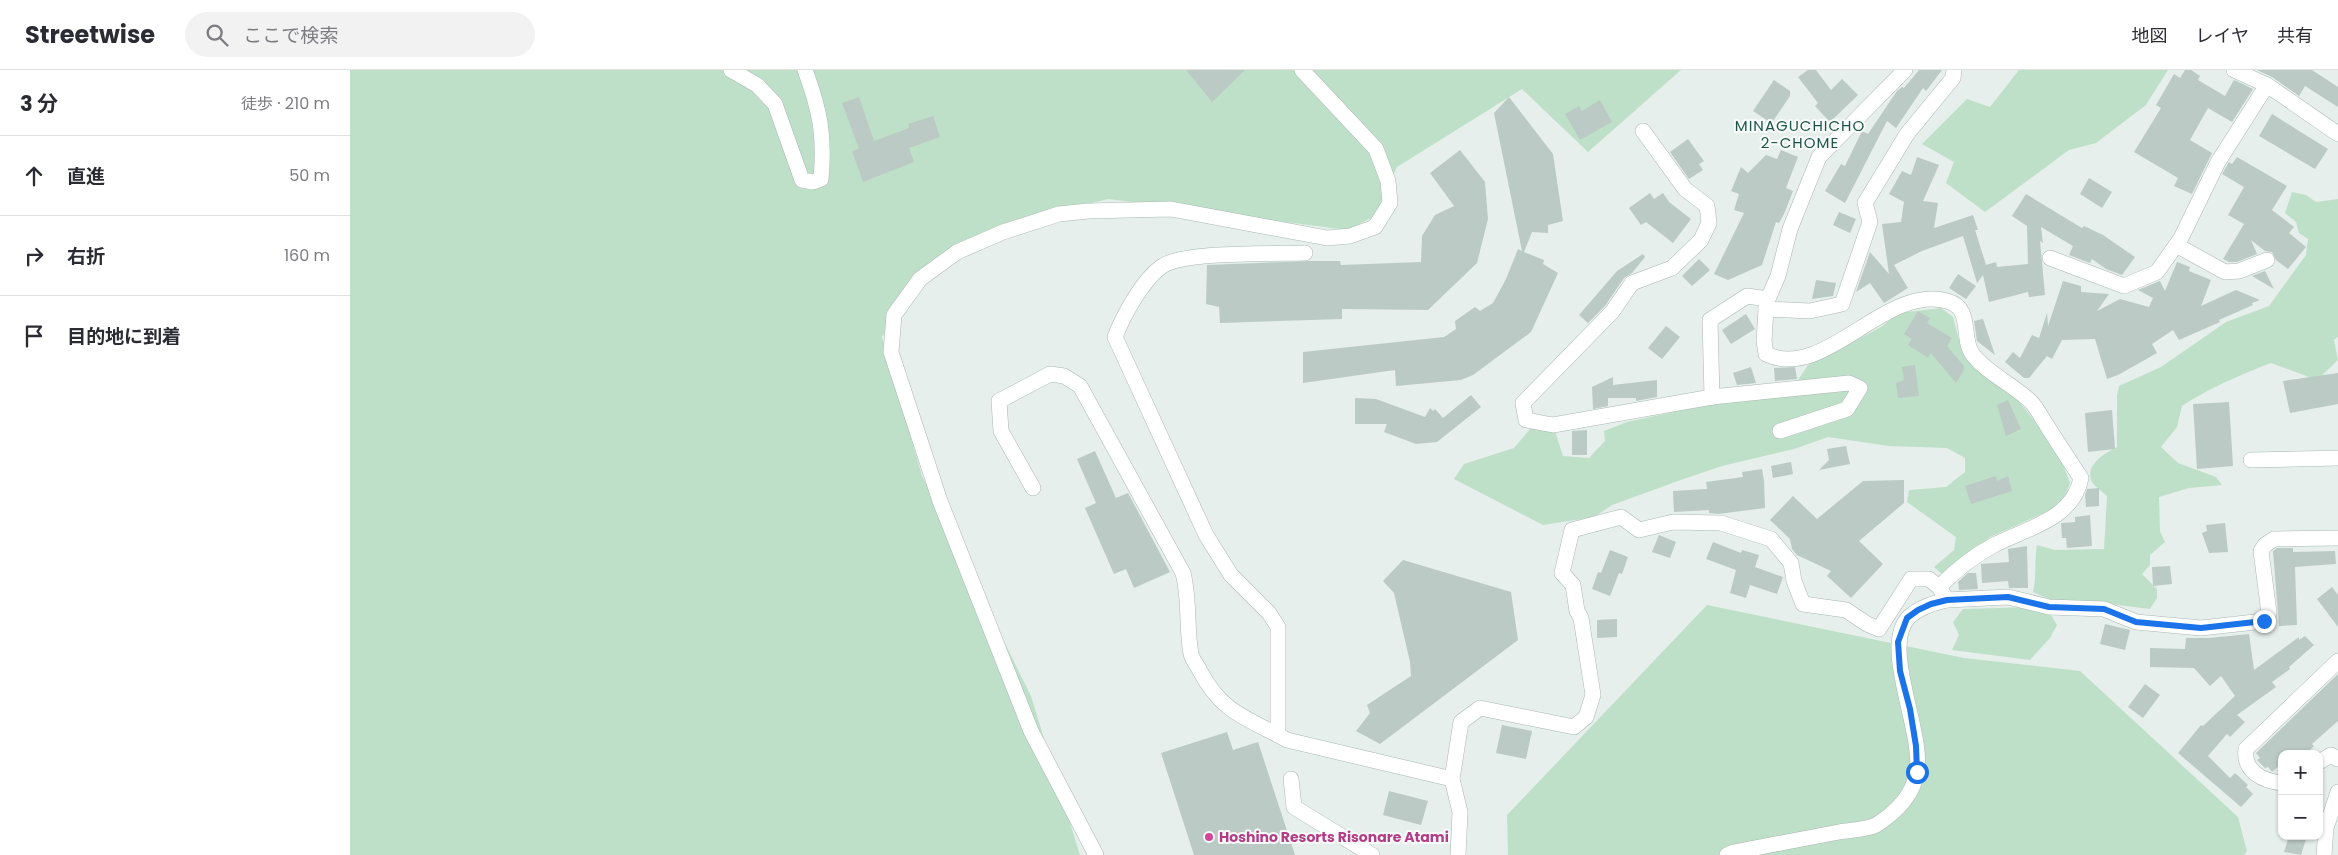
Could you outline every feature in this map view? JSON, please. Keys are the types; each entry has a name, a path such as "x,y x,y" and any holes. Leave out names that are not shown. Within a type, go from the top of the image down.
{"street":[{"path":"731,70 757,85 775,104 802,180 813,182 821,179 823,158 822,127 815,97 805,70"},
{"path":"1096,855 1031,731 940,501 890,352 894,315 920,279 957,252 1003,232 1059,214 1088,210 1171,209 1327,238 1350,236 1375,227 1390,203 1388,181 1376,149 1302,70"},
{"path":"1905,70 1819,157 1790,229 1778,276 1767,304 1764,341 1766,354 1776,358 1794,359 1825,348 1886,313 1916,299 1948,301 1962,311 1966,324 1966,342 1973,356 2032,403 2081,478 2078,491 2067,506 2056,515 1986,550 1963,564 1939,587"},
{"path":"1712,397 1710,320 1747,296 1767,304 1810,311 1842,304 1870,222 1865,203 1907,134 1953,78 1954,70"},
{"path":"2234,70 2267,85 2338,134"},
{"path":"2050,258 2124,286 2157,272 2176,245 2218,162 2267,85"},
{"path":"1643,131 1685,189 1707,206 1709,223 1701,240 1672,268 1632,283 1612,312 1523,403 1526,420 1553,425 1712,397 1849,383 1860,388 1848,409 1780,431"},
{"path":"2176,245 2225,272 2239,272 2267,260"},
{"path":"1278,735 1278,627 1269,613 1232,575 1206,535 1115,337 1122,317 1161,266 1197,256 1306,253"},
{"path":"1033,488 1001,431 999,401 1050,374 1064,376 1080,386 1183,573 1188,591 1191,655 1216,697 1226,706 1278,735 1296,742 1452,779"},
{"path":"2252,460 2338,458"},
{"path":"1458,855 1460,812 1452,779 1461,722 1480,708 1574,727 1586,717 1594,695 1581,618 1577,611 1573,585 1562,573 1572,530 1621,517 1639,530 1673,522 1721,523 1740,528 1771,539 1791,562 1794,581 1803,604 1846,610 1878,629 1910,579 1929,579 1939,587 1947,600"},
{"path":"1727,855 1734,852 1874,826 1894,812 1908,795 1917,772 1916,746 1910,709 1900,671 1898,642 1907,618 1918,610 1947,600 2008,597 2049,607 2104,609 2136,622 2201,628 2264,621 2269,613 2261,551 2265,544 2274,539 2338,538"},
{"path":"2278,782 2267,781 2248,767 2245,758 2246,749 2338,661"},
{"path":"2323,760 2331,755 2338,759"},
{"path":"1290,779 1294,807 1372,855"},
{"path":"2324,855 2326,828 2338,792"}],"green space":[{"path":"350,70 1681,70 1588,152 1522,89 1397,167 1375,216 1347,230 1108,199 999,226 919,275 882,337 922,476 1031,696 1080,855 350,855"},
{"path":"2019,70 2168,70 2146,105 2096,143 2069,150 1985,212 1946,183 1954,162 1922,144 1967,99 1990,107"},
{"path":"2292,192 2306,195 2316,202 2338,199 2338,337 2334,340 2338,360 2317,380 2271,363 2225,382 2182,406 2177,427 2161,447 2178,463 2216,477 2222,485 2189,488 2159,497 2160,531 2165,542 2150,555 2150,565 2142,574 2157,589 2157,598 2150,609 2078,600 2051,600 2033,592 2037,545 2055,550 2104,549 2107,496 2093,484 2090,476 2093,465 2097,460 2117,447 2117,395 2119,386 2161,367 2226,322 2269,306 2306,255 2308,239 2299,233 2296,222 2285,213"},
{"path":"1941,308 1953,317 1961,348 1979,370 2005,385 2049,438 2070,483 2062,505 1990,537 1944,576 1934,567 1954,550 1956,537 1907,502 1909,490 1946,487 1965,472 1965,458 1947,448 1889,446 1828,437 1794,449 1722,466 1678,481 1612,505 1594,517 1543,525 1454,479 1464,464 1514,448 1531,428 1553,425 1563,456 1589,458 1605,441 1604,431 1627,422 1794,386 1808,365 1881,327 1899,313"},
{"path":"1707,605 1964,658 2080,671 2238,817 2247,851 2244,855 1508,855 1507,815"},
{"path":"2037,607 2051,615 2057,625 2050,638 2030,660 1952,650 1959,635 1953,622 1963,609"}],"building":[{"path":"1186,70 1245,70 1212,102"},
{"path":"1808,70 1816,70 1831,90 1842,79 1858,95 1830,122 1815,106 1818,103 1798,77"},
{"path":"1919,70 1942,70 1926,91 1923,88 1896,128 1887,121 1845,203 1825,191 1841,164 1845,166 1862,131 1868,134 1897,91 1902,87 1904,88"},
{"path":"2185,70 2191,70 2200,76 2198,80 2225,96 2234,80 2253,89 2232,122 2208,108 2190,140 2212,153 2192,194 2174,186 2178,178 2134,152 2161,108 2156,105 2174,74 2180,78"},
{"path":"2257,70 2312,70 2338,87 2338,107 2305,86 2299,96 2272,77"},
{"path":"1774,80 1790,91 1790,96 1773,121 1768,121 1753,111"},
{"path":"859,97 874,141 909,128 908,124 933,116 940,137 909,148 914,162 863,182 852,151 859,149 842,103"},
{"path":"1509,97 1553,154 1563,221 1548,225 1548,233 1532,232 1524,252 1544,260 1543,264 1558,273 1531,332 1473,375 1461,380 1396,386 1395,370 1303,383 1303,352 1444,337 1456,329 1455,321 1475,307 1480,311 1493,303 1506,279 1518,249 1522,251 1494,113"},
{"path":"1600,100 1612,122 1580,140 1565,114 1579,106 1582,111"},
{"path":"2272,114 2328,149 2315,169 2259,136"},
{"path":"1688,139 1704,161 1699,164 1703,170 1689,179 1670,152"},
{"path":"1460,150 1485,182 1488,219 1477,263 1428,310 1342,309 1342,319 1220,323 1219,307 1206,304 1207,265 1310,261 1340,261 1341,265 1421,262 1422,236 1435,215 1454,206 1430,173"},
{"path":"1781,150 1798,157 1786,188 1793,191 1784,214 1779,223 1776,222 1762,265 1728,280 1714,274 1744,213 1734,210 1739,194 1731,191 1741,167 1748,173 1766,155 1777,159"},
{"path":"1917,157 1939,165 1923,201 1938,203 1934,228 1973,215 1978,230 1975,230 1986,265 1996,262 1997,267 2028,264 2027,226 2012,216 2026,194 2082,228 2084,226 2103,235 2135,257 2122,275 2106,269 2092,259 2090,263 2069,255 2073,246 2041,227 2043,243 2040,241 2045,295 2029,297 2028,292 1989,302 1983,275 1977,283 1963,236 1922,251 1894,265 1908,288 1884,303 1870,283 1856,292 1870,252 1889,274 1882,224 1901,222 1904,202 1889,194 1902,171 1911,175"},
{"path":"2237,157 2287,186 2272,210 2294,227 2289,233 2306,247 2288,269 2276,260 2272,252 2265,251 2251,240 2257,254 2237,262 2229,262 2223,259 2244,224 2228,215 2244,187 2222,174 2229,162 2232,164"},
{"path":"2089,178 2112,192 2102,208 2080,194"},
{"path":"1650,193 1654,199 1663,193 1669,202 1691,219 1673,243 1646,222 1641,225 1629,208"},
{"path":"1839,212 1856,219 1850,233 1833,225"},
{"path":"1643,254 1645,257 1632,273 1624,278 1605,306 1588,323 1579,315 1617,271"},
{"path":"1699,259 1710,270 1692,286 1682,276"},
{"path":"2177,262 2190,267 2189,271 2211,280 2201,306 2236,290 2260,300 2219,320 2220,322 2179,340 2173,330 2152,344 2157,353 2118,375 2107,379 2095,339 2062,340 2052,359 2047,356 2029,378 2024,378 2005,362 2013,352 2020,358 2032,335 2039,338 2047,313 2048,326 2063,281 2081,286 2081,292 2109,294 2097,311 2120,299 2149,307 2153,298 2138,290 2160,281 2165,291"},
{"path":"2265,271 2274,289 2252,276"},
{"path":"1958,274 1976,286 1966,299 1949,288"},
{"path":"1816,280 1836,283 1833,296 1812,299"},
{"path":"1918,311 1930,318 1927,323 1952,338 1947,346 1964,366 1964,370 1956,383 1931,353 1928,358 1908,345 1912,339 1904,334"},
{"path":"1746,314 1755,329 1731,344 1722,330"},
{"path":"1983,319 1995,355 1977,341 1974,321"},
{"path":"1666,326 1680,337 1662,359 1648,348"},
{"path":"1915,365 1919,396 1898,398 1896,383 1904,380 1902,367"},
{"path":"1751,367 1756,383 1737,385 1733,373"},
{"path":"1795,367 1797,379 1775,381 1774,368"},
{"path":"2338,373 2338,404 2290,413 2283,381"},
{"path":"1613,377 1613,385 1657,380 1657,397 1636,401 1636,398 1608,398 1608,406 1593,409 1592,387"},
{"path":"1471,395 1481,407 1437,442 1416,444 1384,432 1387,424 1355,424 1355,398 1376,399 1425,417 1430,408 1433,411 1435,409 1443,418"},
{"path":"2008,400 2021,429 2006,436 1997,405"},
{"path":"2229,402 2233,466 2197,469 2193,404"},
{"path":"2112,410 2115,449 2088,452 2085,413"},
{"path":"1587,430 1587,455 1572,455 1572,431"},
{"path":"1846,446 1850,464 1819,470 1829,460 1827,449"},
{"path":"1095,451 1116,498 1128,493 1170,572 1134,588 1126,569 1114,574 1085,508 1096,503 1077,459"},
{"path":"1791,462 1793,474 1773,478 1771,466"},
{"path":"1762,469 1765,508 1718,514 1709,513 1709,510 1674,512 1673,491 1707,489 1706,482 1743,477 1742,472"},
{"path":"1996,476 1997,481 2008,476 2012,491 1971,504 1965,486"},
{"path":"1904,480 1904,503 1859,541 1883,564 1851,598 1827,576 1831,571 1797,555 1792,549 1790,539 1770,520 1793,496 1817,519 1863,481"},
{"path":"2099,488 2099,506 2086,507 2085,495 2087,489"},
{"path":"2090,515 2092,546 2067,548 2066,538 2062,538 2061,523 2075,522 2075,517"},
{"path":"2225,523 2228,552 2209,553 2202,533 2207,531 2206,525"},
{"path":"1659,535 1676,542 1670,558 1652,552"},
{"path":"1713,542 1741,553 1742,550 1759,555 1755,567 1783,577 1777,594 1750,585 1746,598 1730,593 1736,570 1706,559"},
{"path":"2027,546 2028,588 2009,588 2008,581 1982,583 1981,564 2009,562 2008,549"},
{"path":"2277,548 2293,548 2293,552 2335,551 2336,564 2295,567 2297,625 2279,626 2273,551"},
{"path":"1610,550 1628,557 1622,574 1619,573 1610,596 1592,589 1598,572 1601,573"},
{"path":"1403,560 1511,592 1518,640 1380,744 1356,731 1370,713 1367,705 1411,676 1410,662 1394,593 1383,581"},
{"path":"2170,566 2172,584 2153,586 2152,567"},
{"path":"1968,573 1976,573 1978,589 1959,590 1958,582"},
{"path":"2332,587 2338,595 2338,627 2317,599"},
{"path":"1617,619 1617,637 1597,638 1597,620"},
{"path":"2105,624 2130,630 2125,650 2100,644"},
{"path":"2249,634 2254,670 2299,637 2299,640 2305,636 2314,645 2289,667 2290,669 2272,682 2276,687 2237,715 2245,722 2230,737 2227,734 2208,756 2230,778 2235,773 2248,785 2246,787 2253,794 2241,807 2178,753 2201,725 2203,726 2235,696 2221,676 2210,686 2194,668 2150,667 2150,648 2185,649 2186,638"},
{"path":"2338,674 2338,721 2312,744 2314,746 2310,750 2278,750 2278,767 2272,772 2257,760 2260,758 2256,753"},
{"path":"2145,684 2160,695 2143,718 2128,707"},
{"path":"1502,725 1532,731 1526,759 1496,753"},
{"path":"1227,732 1233,750 1258,742 1295,855 1194,855 1161,753"},
{"path":"1389,791 1428,801 1421,825 1383,815"},
{"path":"2288,840 2306,840 2301,855 2284,852"}],"place":[{"name":"Hoshino Resorts Risonare Atami","path":"1209,837"}],"district":[{"name":"MINAGUCHICHO 2-CHOME","path":"1800,134"}],"route":[{"path":"1917,772 1916,746 1910,709 1900,671 1898,642 1907,618 1931,604 1947,600 2008,597 2049,607 2104,609 2136,622 2201,628 2264,621"}]}
